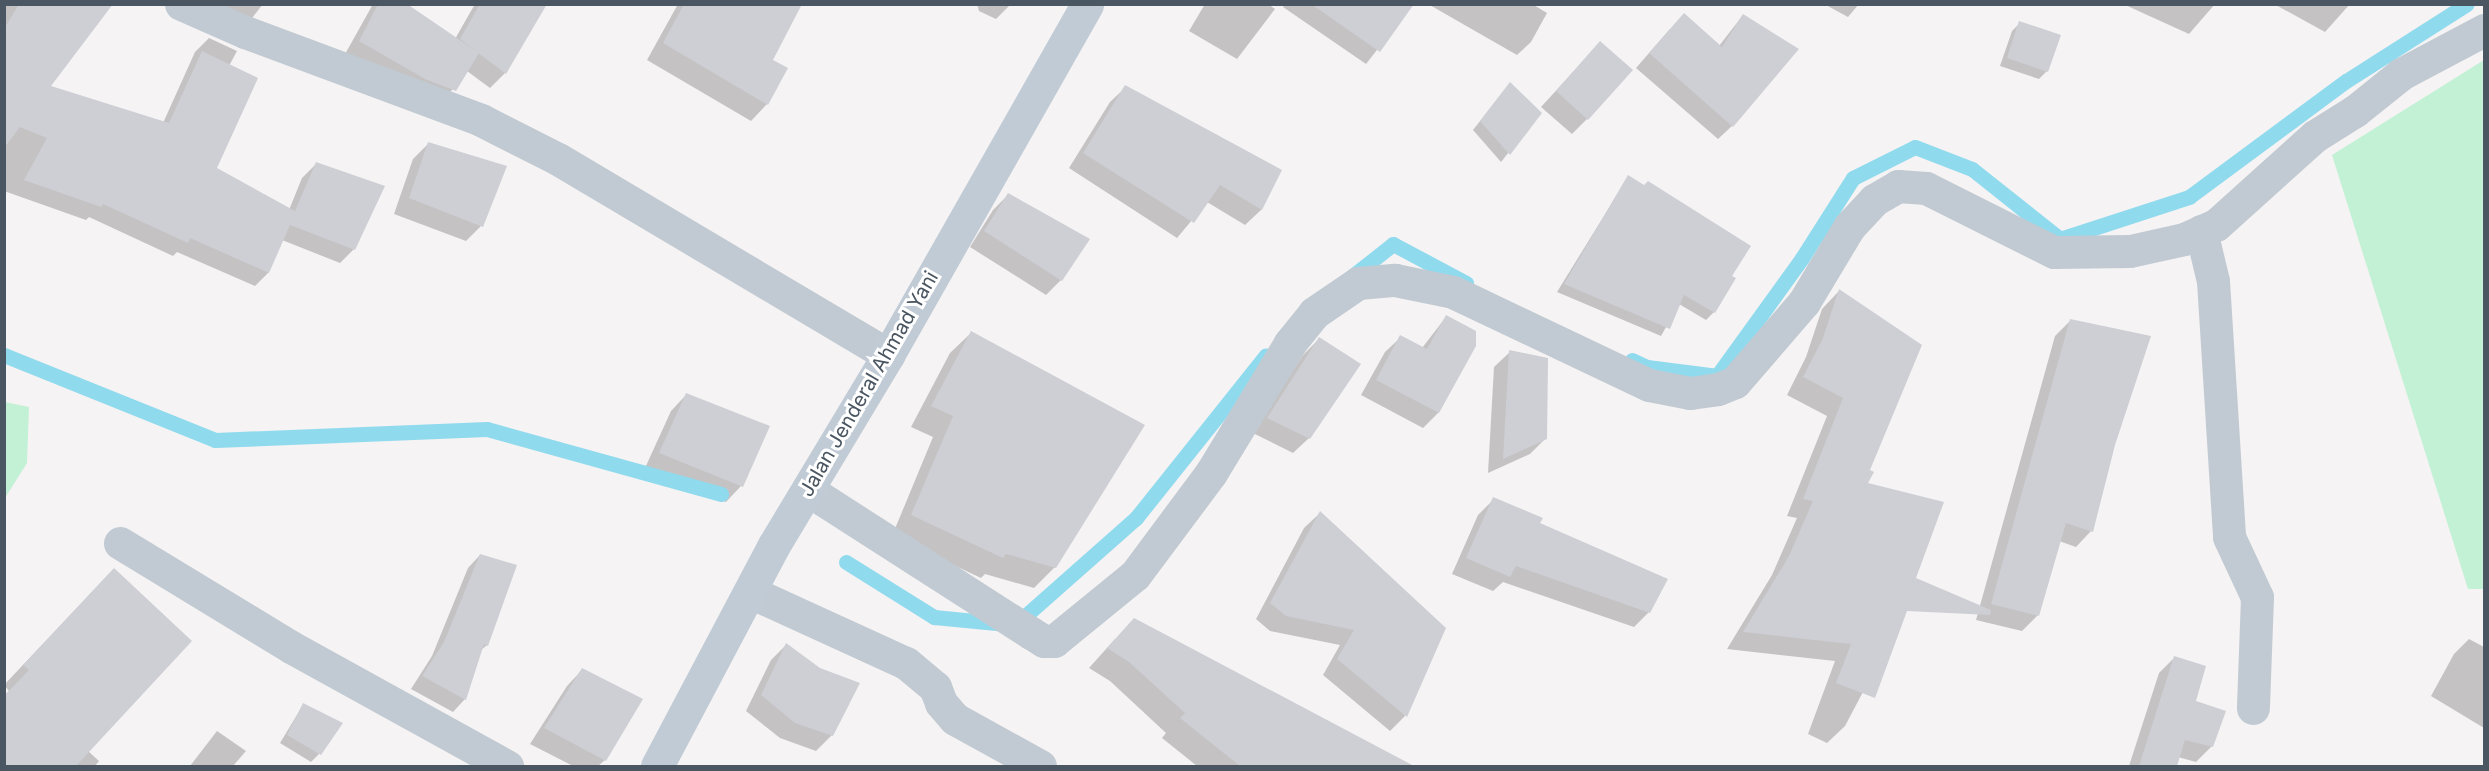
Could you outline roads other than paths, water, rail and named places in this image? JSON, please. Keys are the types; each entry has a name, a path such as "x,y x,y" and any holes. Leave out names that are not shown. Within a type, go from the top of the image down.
{"main road":[{"name":"Jalan Jenderal Ahmad Yani","path":"657,766 806,494 888,356 1087,4"}],"street":[{"path":"181,4 244,32 481,120 558,159 888,356"},
{"path":"806,494 1044,641 1054,641 1135,575 1211,473 1290,342 1314,313 1358,283 1395,280 1453,292 1649,385 1690,393 1735,382 1804,302 1849,227 1874,200 1898,186 1926,188 2054,252 2130,251 2216,225 2315,136 2355,111 2401,74 2484,30"},
{"path":"2201,231 2213,281 2229,537 2257,597 2253,708"},
{"path":"120,543 291,647 507,766"},
{"path":"752,590 920,671 955,720 1040,766"}],"waterway":[{"path":"1632,360 1647,367 1717,376 1802,258 1853,178 1915,147 1972,169 2060,239 2189,197 2346,81 2467,4"},
{"path":"1350,278 1393,244 1466,283"},
{"path":"4,355 215,440 487,429 721,494"},
{"path":"846,562 934,617 1015,625 1136,518 1266,355"}]}
